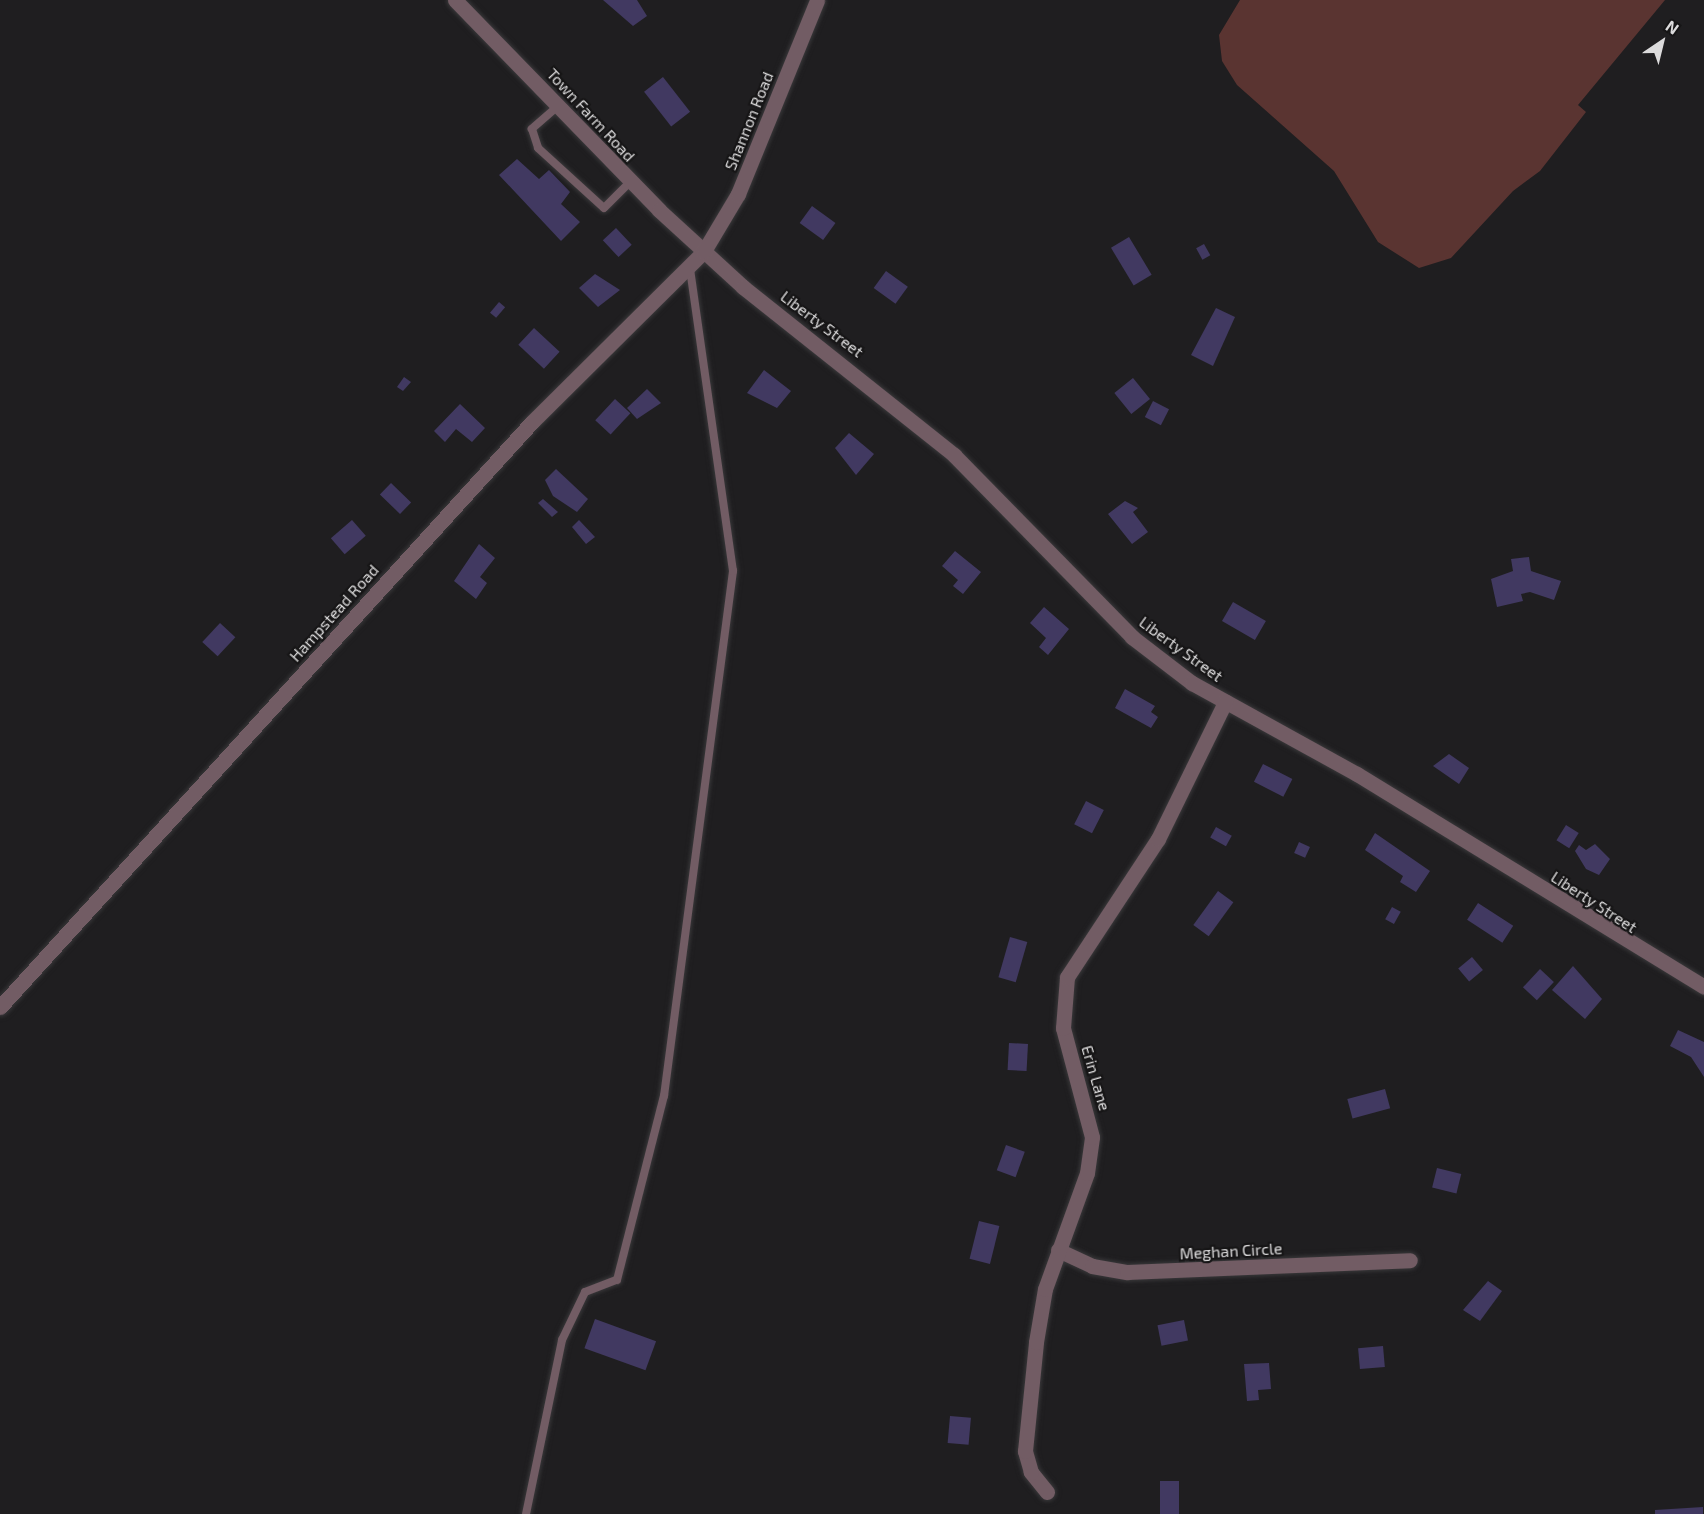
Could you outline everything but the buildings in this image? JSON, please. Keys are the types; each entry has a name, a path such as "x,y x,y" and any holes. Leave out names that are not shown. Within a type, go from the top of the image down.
{"street":[{"name":"Town Farm Road","path":"455,0 559,105 630,182 704,251"},
{"name":"Shannon Road","path":"704,251 738,194 817,0"},
{"name":"Hampstead Road","path":"0,1007 526,429 704,251"},
{"name":"Liberty Street","path":"704,251 947,448 1132,637 1225,702 1357,774 1704,987"},
{"name":"Erin Lane","path":"1047,1492 1031,1472 1025,1451 1036,1342 1058,1250 1087,1173 1092,1137 1063,1029 1067,977 1158,839 1225,702"},
{"name":"Meghan Circle","path":"1058,1250 1092,1266 1127,1272 1410,1260"}],"lane":[{"path":"559,105 532,129 538,148 604,208 630,182"},
{"path":"526,1514 562,1341 585,1292 617,1280 664,1096 732,583 690,267"}],"shaded area":[{"path":"1240,0 1665,0 1578,105 1586,112 1540,171 1513,191 1451,258 1419,268 1378,242 1334,171 1237,85 1222,61 1219,35"}]}
